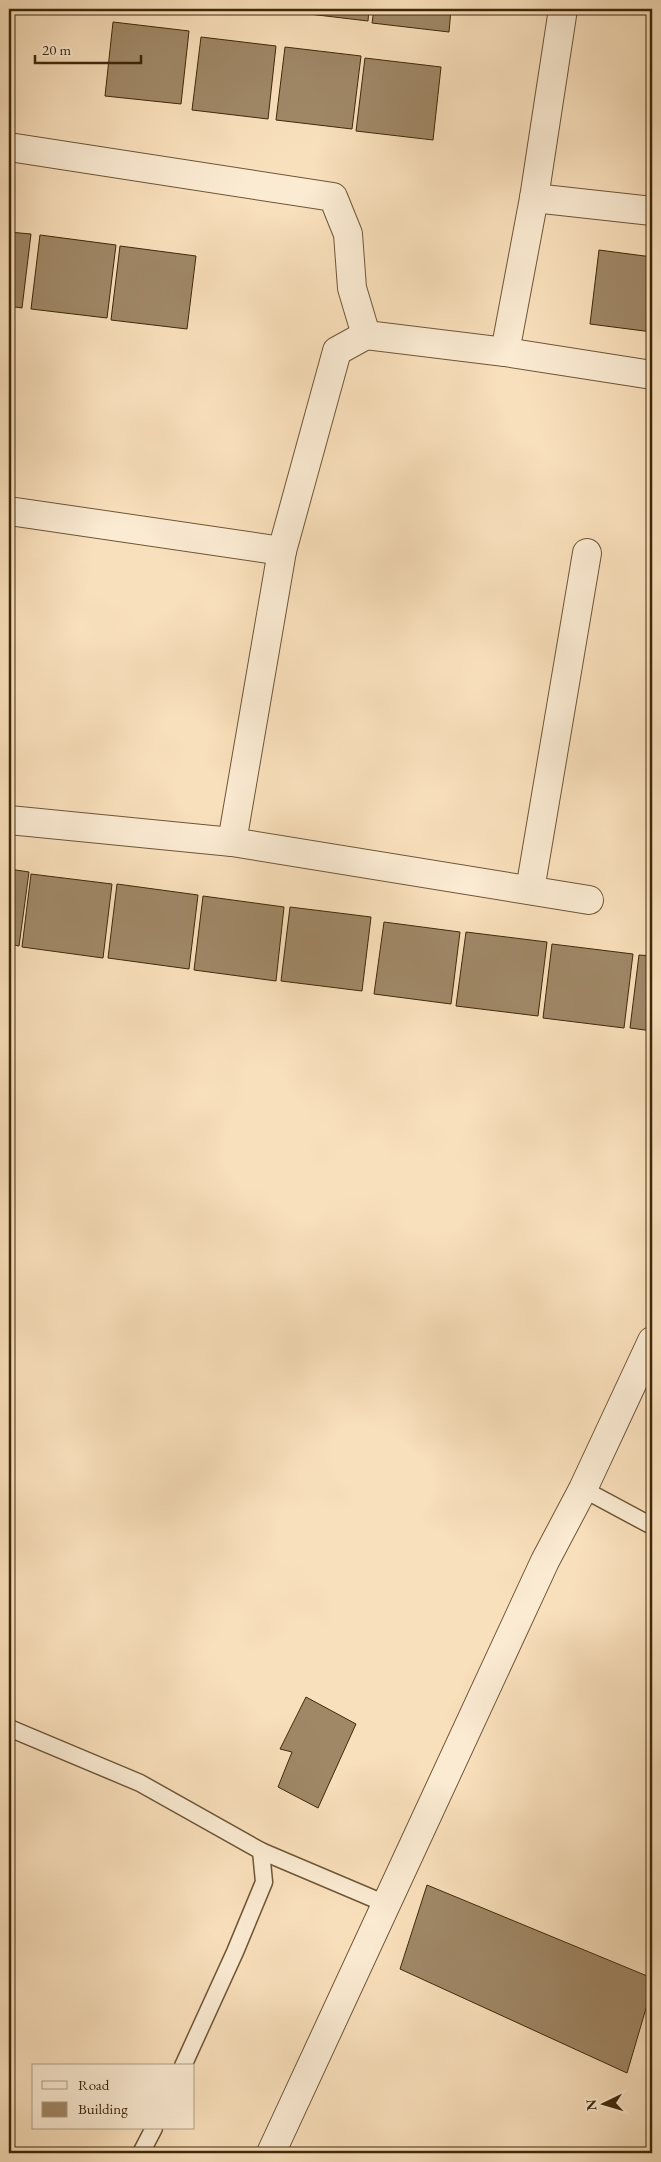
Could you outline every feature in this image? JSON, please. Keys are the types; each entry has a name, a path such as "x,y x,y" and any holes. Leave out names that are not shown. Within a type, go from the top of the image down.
{"street":[{"path":"506,352 534,198 563,9"},
{"path":"9,147 333,197 348,234 352,288 366,335"},
{"path":"534,198 652,211"},
{"path":"232,842 282,551 337,352 366,335 506,352 652,375"},
{"path":"9,511 282,551"},
{"path":"530,890 587,553"},
{"path":"9,820 232,842 589,900"},
{"path":"271,2153 541,1570 582,1489 652,1341"}],"lane":[{"path":"582,1489 652,1526"},
{"path":"9,1728 140,1783 261,1851 386,1904"},
{"path":"184,2064 235,1952 264,1882 261,1851"},
{"path":"141,2153 153,2130"}],"building":[{"path":"293,9 369,9 368,21 292,12"},
{"path":"374,9 451,9 449,32 372,23"},
{"path":"113,22 189,31 181,104 105,96"},
{"path":"201,37 276,46 268,119 192,110"},
{"path":"285,47 361,56 352,129 276,120"},
{"path":"365,58 441,67 433,140 356,131"},
{"path":"9,232 31,234 22,308 9,306"},
{"path":"40,235 116,245 107,318 31,309"},
{"path":"120,246 196,256 187,329 111,320"},
{"path":"599,250 652,257 652,332 590,324"},
{"path":"9,869 29,872 19,946 9,944"},
{"path":"31,874 112,884 103,958 22,947"},
{"path":"117,884 198,895 189,969 108,958"},
{"path":"203,896 284,907 276,981 194,970"},
{"path":"290,907 371,917 362,991 281,981"},
{"path":"384,922 460,932 451,1004 374,994"},
{"path":"466,932 547,942 538,1016 456,1006"},
{"path":"552,944 633,954 624,1028 543,1018"},
{"path":"639,955 652,956 652,1031 630,1028"},
{"path":"306,1697 356,1724 318,1808 278,1787 292,1752 280,1749"},
{"path":"427,1885 652,1978 652,1988 627,2073 400,1969"}]}
